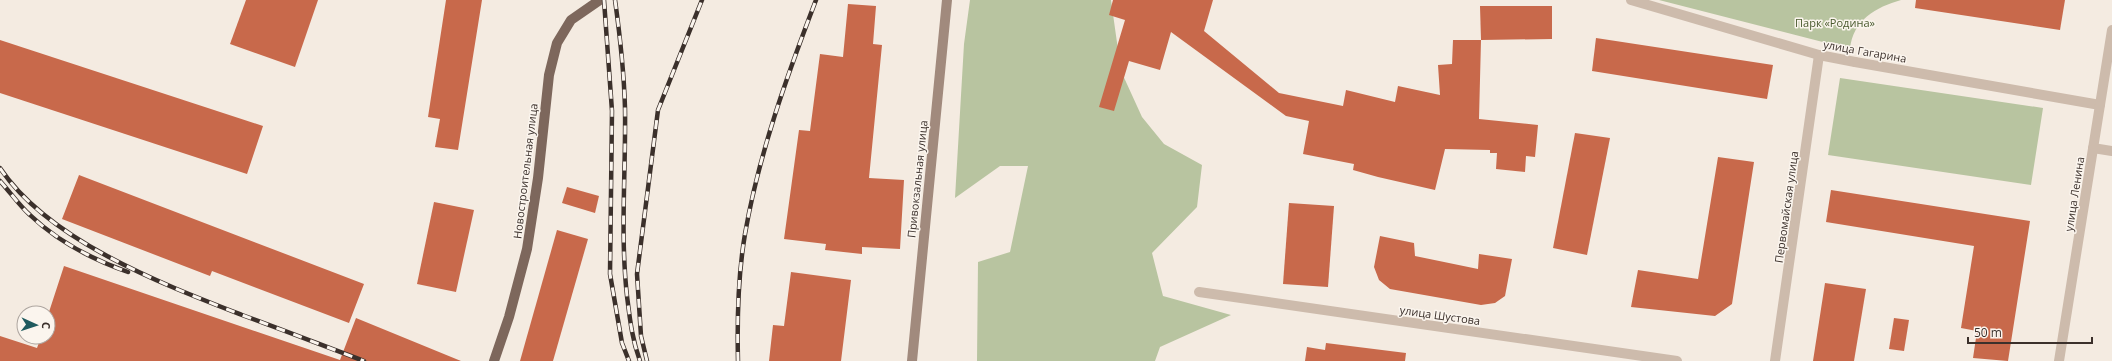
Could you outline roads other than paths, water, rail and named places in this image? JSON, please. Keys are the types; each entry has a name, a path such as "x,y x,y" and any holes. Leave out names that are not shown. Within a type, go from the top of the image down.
{"main road":[{"name":"Новостроительная улица","path":"494,361 509,317 527,249 538,178 549,75 557,43 571,20 600,0"},
{"name":"Привокзальная улица","path":"912,361 947,0"}],"street":[{"name":"улица Гагарина","path":"1631,0 1819,55 2100,105"},
{"name":"улица Ленина","path":"2059,361 2112,30"},
{"name":"Первомайская улица","path":"1775,361 1819,55"},
{"path":"2093,148 2112,151"},
{"name":"улица Шустова","path":"1199,292 1677,361"}],"railway":[{"path":"604,0 612,111 610,274 622,343 629,361"},
{"path":"615,0 622,54 625,108 625,272 632,329 640,361"},
{"path":"647,361 641,336 637,274 658,110 702,0"},
{"path":"738,361 739,281 745,234 751,204 775,115 816,0"},
{"path":"0,168 21,194 47,217 77,238 109,257 177,289 364,361"},
{"path":"0,181 18,203 52,233 89,256 128,272"}],"park label":[{"name":"Парк «Родина»","path":"1835,22"}]}
